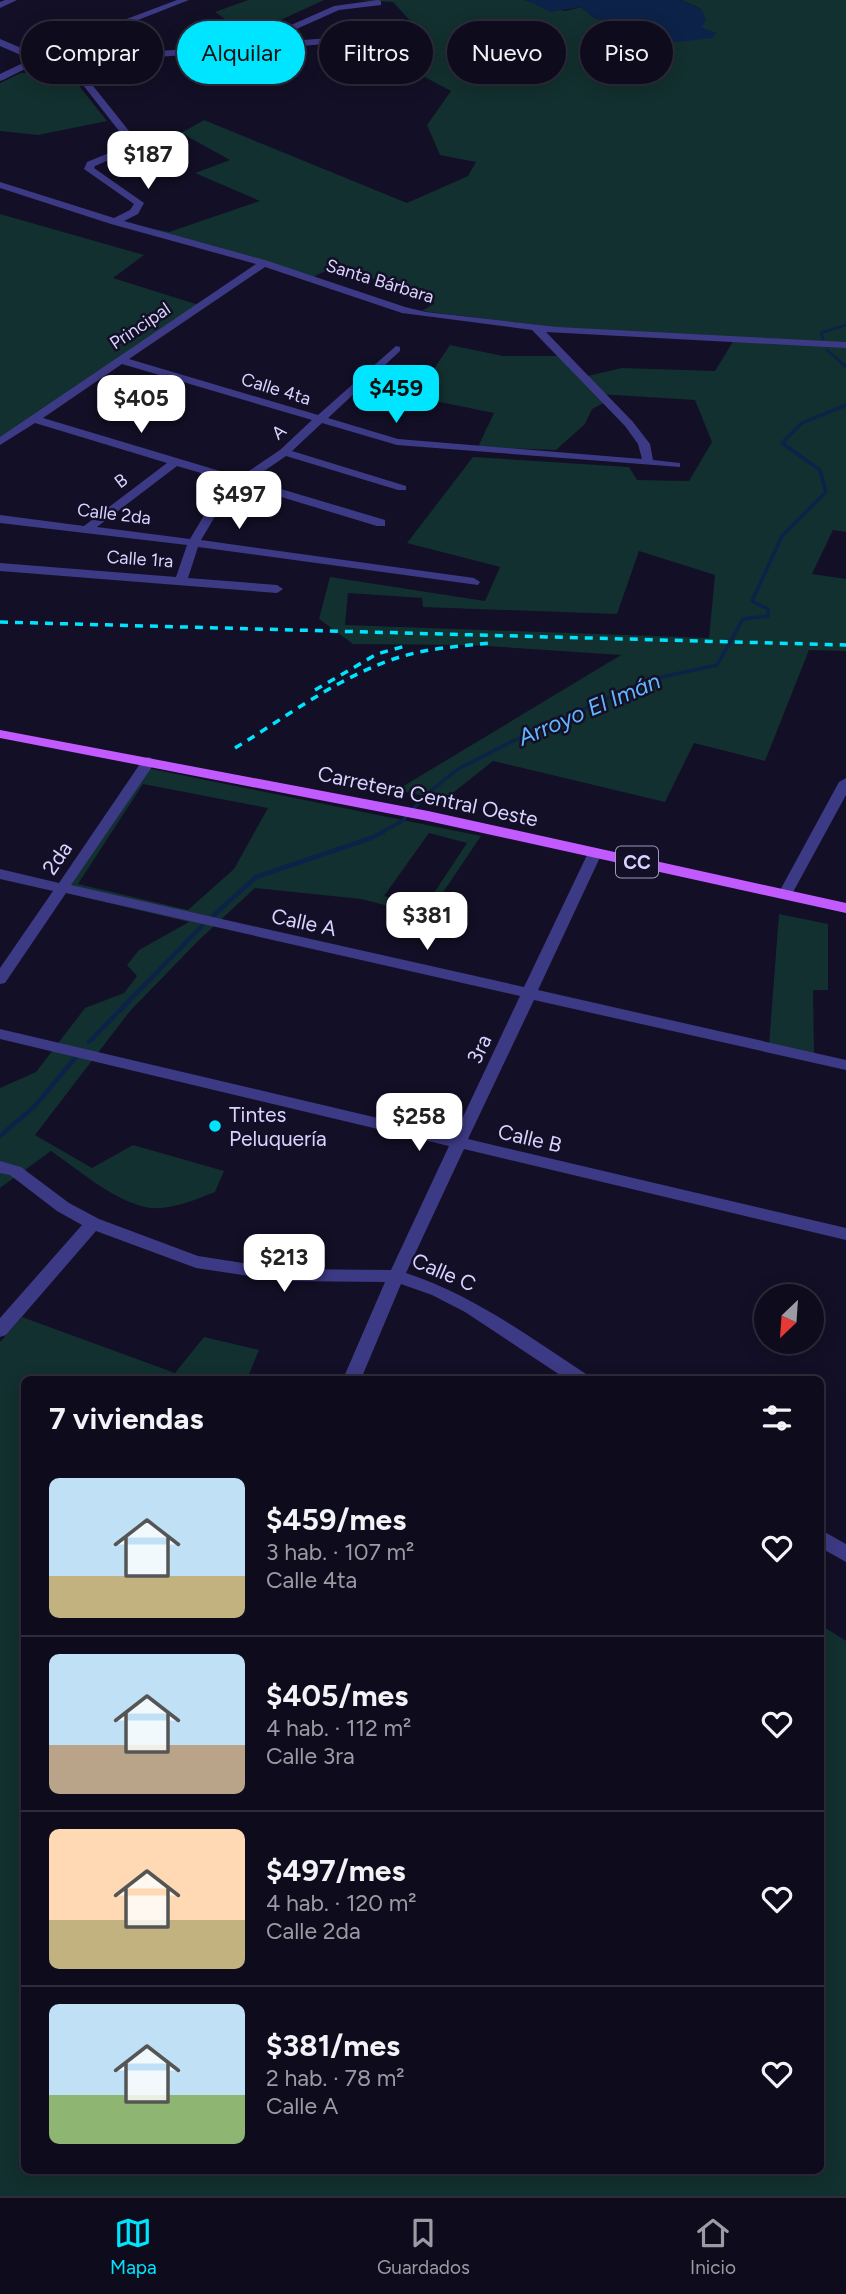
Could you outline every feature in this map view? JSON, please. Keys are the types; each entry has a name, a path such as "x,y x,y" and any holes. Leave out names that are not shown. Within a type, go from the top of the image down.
{"main road":[{"name":"Carretera Central Oeste","path":"0,734 428,816 846,908"}],"street":[{"path":"0,5 13,0"},
{"path":"129,21 185,0"},
{"path":"305,22 327,12 378,3"},
{"path":"0,42 21,51"},
{"path":"0,57 21,57"},
{"path":"0,78 21,68"},
{"path":"87,84 128,136 131,147 90,164 89,169 139,203 134,212 115,222"},
{"name":"Santa Bárbara","path":"0,185 115,222 264,263 402,310 426,315 536,328 713,340 846,345"},
{"name":"Principal","path":"0,442 264,263"},
{"path":"536,328 629,424 644,444 648,461"},
{"name":"A","path":"181,580 194,542 237,480 284,452 396,349"},
{"name":"Calle 4ta","path":"119,360 397,442 676,465"},
{"path":"33,419 381,523"},
{"path":"284,452 402,488"},
{"name":"B","path":"88,528 175,462"},
{"name":"Calle 2da","path":"0,519 353,563 474,582"},
{"name":"Calle 1ra","path":"0,567 277,589"},
{"name":"2da","path":"0,979 149,761"},
{"path":"785,894 846,782"},
{"name":"3ra","path":"353,1376 396,1276 595,853"},
{"name":"Calle A","path":"0,874 846,1065"},
{"name":"Calle B","path":"0,1034 846,1234"},
{"name":"Calle C","path":"0,1167 15,1171 63,1207 93,1223 196,1262 282,1275 396,1276 438,1290 471,1307 575,1376"},
{"path":"0,1330 93,1223"},
{"path":"824,1540 846,1554"}],"green space":[{"path":"248,0 324,0 278,21 228,21 215,12"},
{"path":"357,0 525,0 565,11 581,7 593,17 605,21 580,21 580,84 673,84 673,41 716,33 702,28 701,9 681,0 846,0 846,532 833,530 812,574 846,579 846,651 809,650 765,761 694,743 665,802 493,761 444,800 397,790 621,655 471,645 353,644 319,619 330,577 485,601 500,567 407,543 473,457 629,467 637,480 689,481 712,442 695,400 598,394 606,402 592,409 585,424 556,450 478,447 494,413 415,397 450,345 503,356 560,356 579,378 622,368 715,371 734,340 560,328 422,311 435,303 338,265 309,279 125,223 169,232 260,201 195,173 230,160 181,133 204,120 407,203 468,176 476,162 440,155 427,125 451,91 433,81 433,21 410,21 393,2","holes":["639,551 715,575 709,638 345,625 348,593 422,598 423,607 617,614"]},
{"path":"21,73 21,84 78,84 107,121 38,135 0,131 0,83"},
{"path":"0,214 144,255 113,278 199,305 0,440"},
{"path":"142,767 481,836 427,916 361,899 255,888 199,940 130,1011 35,1135 92,1168 133,1145 224,1171 215,1192 162,1208 145,1207 120,1198 51,1151 0,1188 0,1088 36,1072 85,1008 124,993 137,976 127,965 139,950 189,922 58,891","holes":["143,784 268,808 234,869 188,910 78,884","429,833 467,843 424,908 384,896"]},
{"path":"779,914 828,924 828,990 813,990 814,1054 769,1045"},
{"path":"22,1317 175,1373 204,1337 259,1350 248,1376 21,1376 21,2174 824,2174 824,1627 846,1641 846,2196 0,2196 0,1342"}],"water":[{"path":"525,0 681,0 701,9 706,19 702,28 717,33 712,38 673,42 673,21 605,21 593,17 581,7 551,12"}],"waterway":[{"name":"Arroyo El Imán","path":"823,339 821,333 846,325"},
{"name":"Arroyo El Imán","path":"827,350 845,366"},
{"name":"Arroyo El Imán","path":"380,833 402,821 427,794 458,769 513,741 648,680 717,665 743,619 768,616 768,609 752,601 782,536 826,492 820,470 782,443 802,423 846,405"},
{"name":"Arroyo El Imán","path":"214,915 256,877 383,832"},
{"name":"Arroyo El Imán","path":"89,1042 202,926"},
{"name":"Arroyo El Imán","path":"0,1136 34,1107 75,1058"}],"railway":[{"path":"0,622 846,645"},
{"path":"235,748 315,697 378,665 422,651 491,643"},
{"path":"315,690 377,654 409,645"}],"place":[{"name":"Tintes Peluquería","path":"215,1126"}]}
